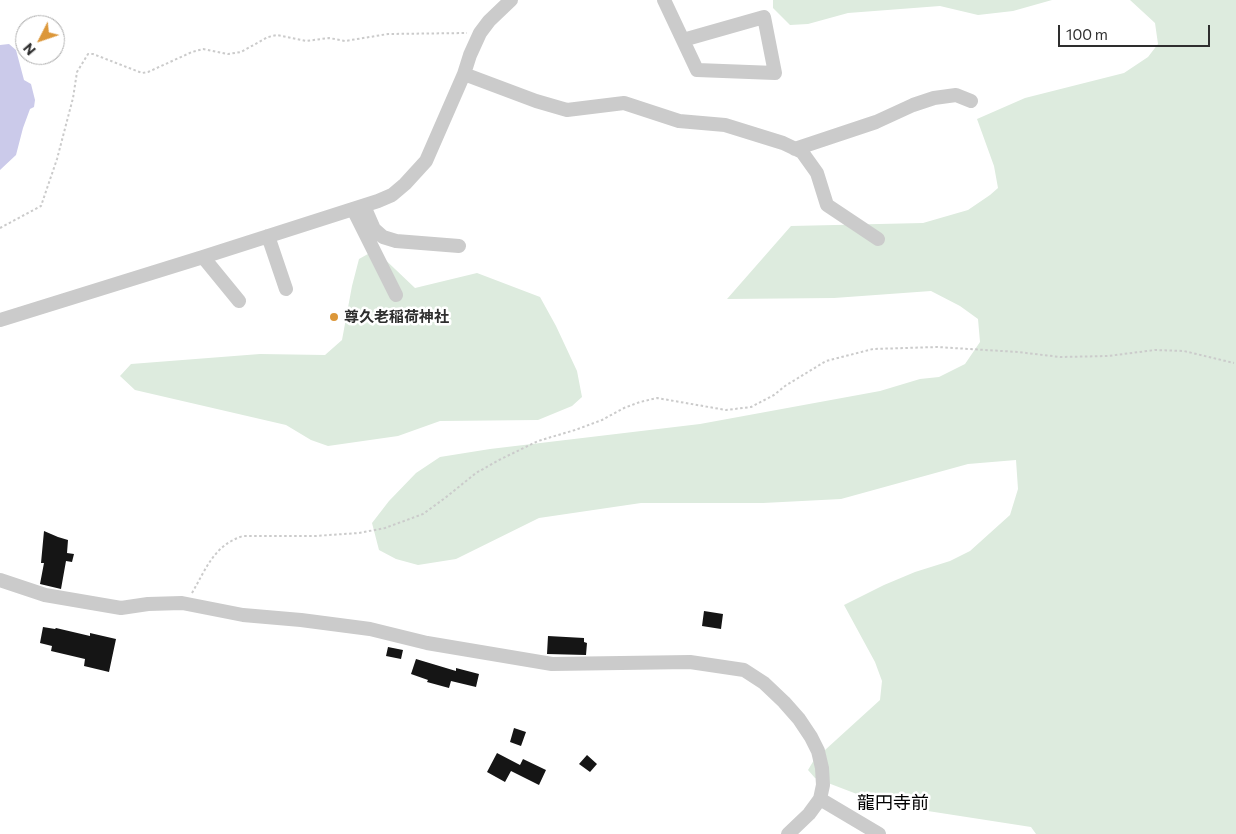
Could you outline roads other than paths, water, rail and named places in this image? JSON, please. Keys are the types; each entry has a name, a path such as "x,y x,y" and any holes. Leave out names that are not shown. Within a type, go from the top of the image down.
{"street":[{"path":"0,320 203,258 392,194 405,184 426,161 480,33 489,21 511,0"},
{"path":"664,0 697,70 775,73 764,17 683,40"},
{"path":"464,74 536,101 567,110 624,103 679,121 725,125 783,143 802,152 817,173 827,205 878,239"},
{"path":"795,149 876,122 913,105 934,98 956,95 971,101"},
{"path":"358,207 374,229 383,237 396,242 459,246"},
{"path":"358,207 396,295"},
{"path":"268,236 286,289"},
{"path":"203,258 239,301"},
{"path":"0,580 45,594 121,608 148,604 182,603 243,615 370,629 427,643 552,664 690,662 744,670 764,683 784,702 812,737 818,751 823,785 820,799 809,814 788,834"},
{"path":"820,799 878,834"}],"water":[{"path":"9,44 15,49 15,65 20,65 24,80 31,84 35,100 34,107 30,109 23,128 16,155 0,170 0,45"}],"place":[{"name":"尊久老稲荷神社","path":"334,317"}],"district":[{"name":"龍円寺前","path":"893,803"}]}
